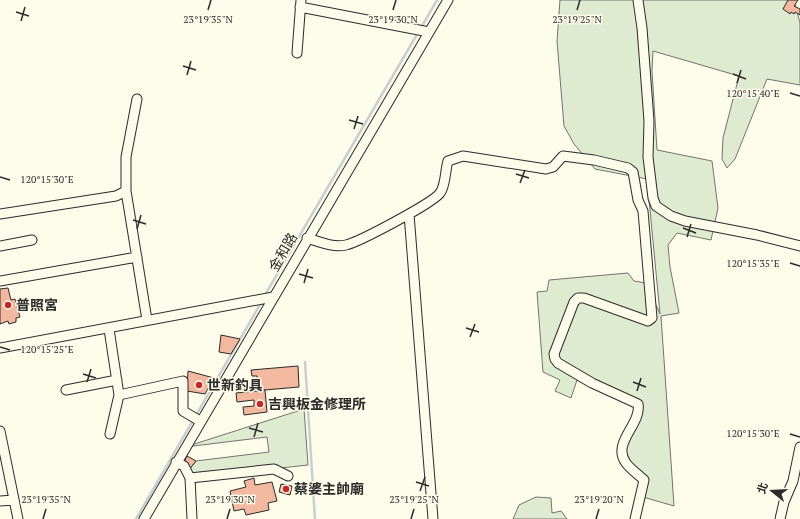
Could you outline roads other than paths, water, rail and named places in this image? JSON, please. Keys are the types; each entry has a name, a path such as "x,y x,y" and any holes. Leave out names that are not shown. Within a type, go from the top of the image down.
{"street":[{"name":"金和路","path":"144,519 272,297 448,0"},
{"path":"638,0 642,28 649,121 648,156 653,198 656,206 671,216 685,221 757,235 800,246"},
{"path":"297,52 300,3 429,32"},
{"path":"137,99 126,157 126,190 147,320"},
{"path":"307,238 330,245 347,245 409,214 437,197 442,191 448,161 463,156 546,169 553,167 563,156 594,160 628,168 633,172 638,200 643,211 652,318 648,321 584,298 578,298 574,302 554,354 558,363 592,383 638,404 639,409 621,448 622,457 626,464 644,480 635,519"},
{"path":"0,214 116,196 126,190"},
{"path":"643,211 656,206"},
{"path":"409,214 433,519"},
{"path":"0,246 32,240"},
{"path":"0,281 137,257"},
{"path":"0,348 109,329 147,320 272,297"},
{"path":"109,329 119,396 110,434"},
{"path":"66,390 117,380"},
{"path":"119,396 183,381 183,411 200,421"},
{"path":"0,431 18,519"},
{"path":"780,519 784,502 793,480 800,447"},
{"path":"176,462 184,466 190,478 192,519"},
{"path":"190,478 274,468 288,476"},
{"path":"0,501 14,500"}],"waterway":[{"path":"265,295 437,0"},
{"path":"136,519 262,301"},
{"path":"305,362 315,519"}],"place":[{"name":"普照宮","path":"8,305"},
{"name":"世新釣具","path":"199,385"},
{"name":"吉興板金修理所","path":"260,404"},
{"name":"蔡婆主帥廟","path":"286,489"}]}
